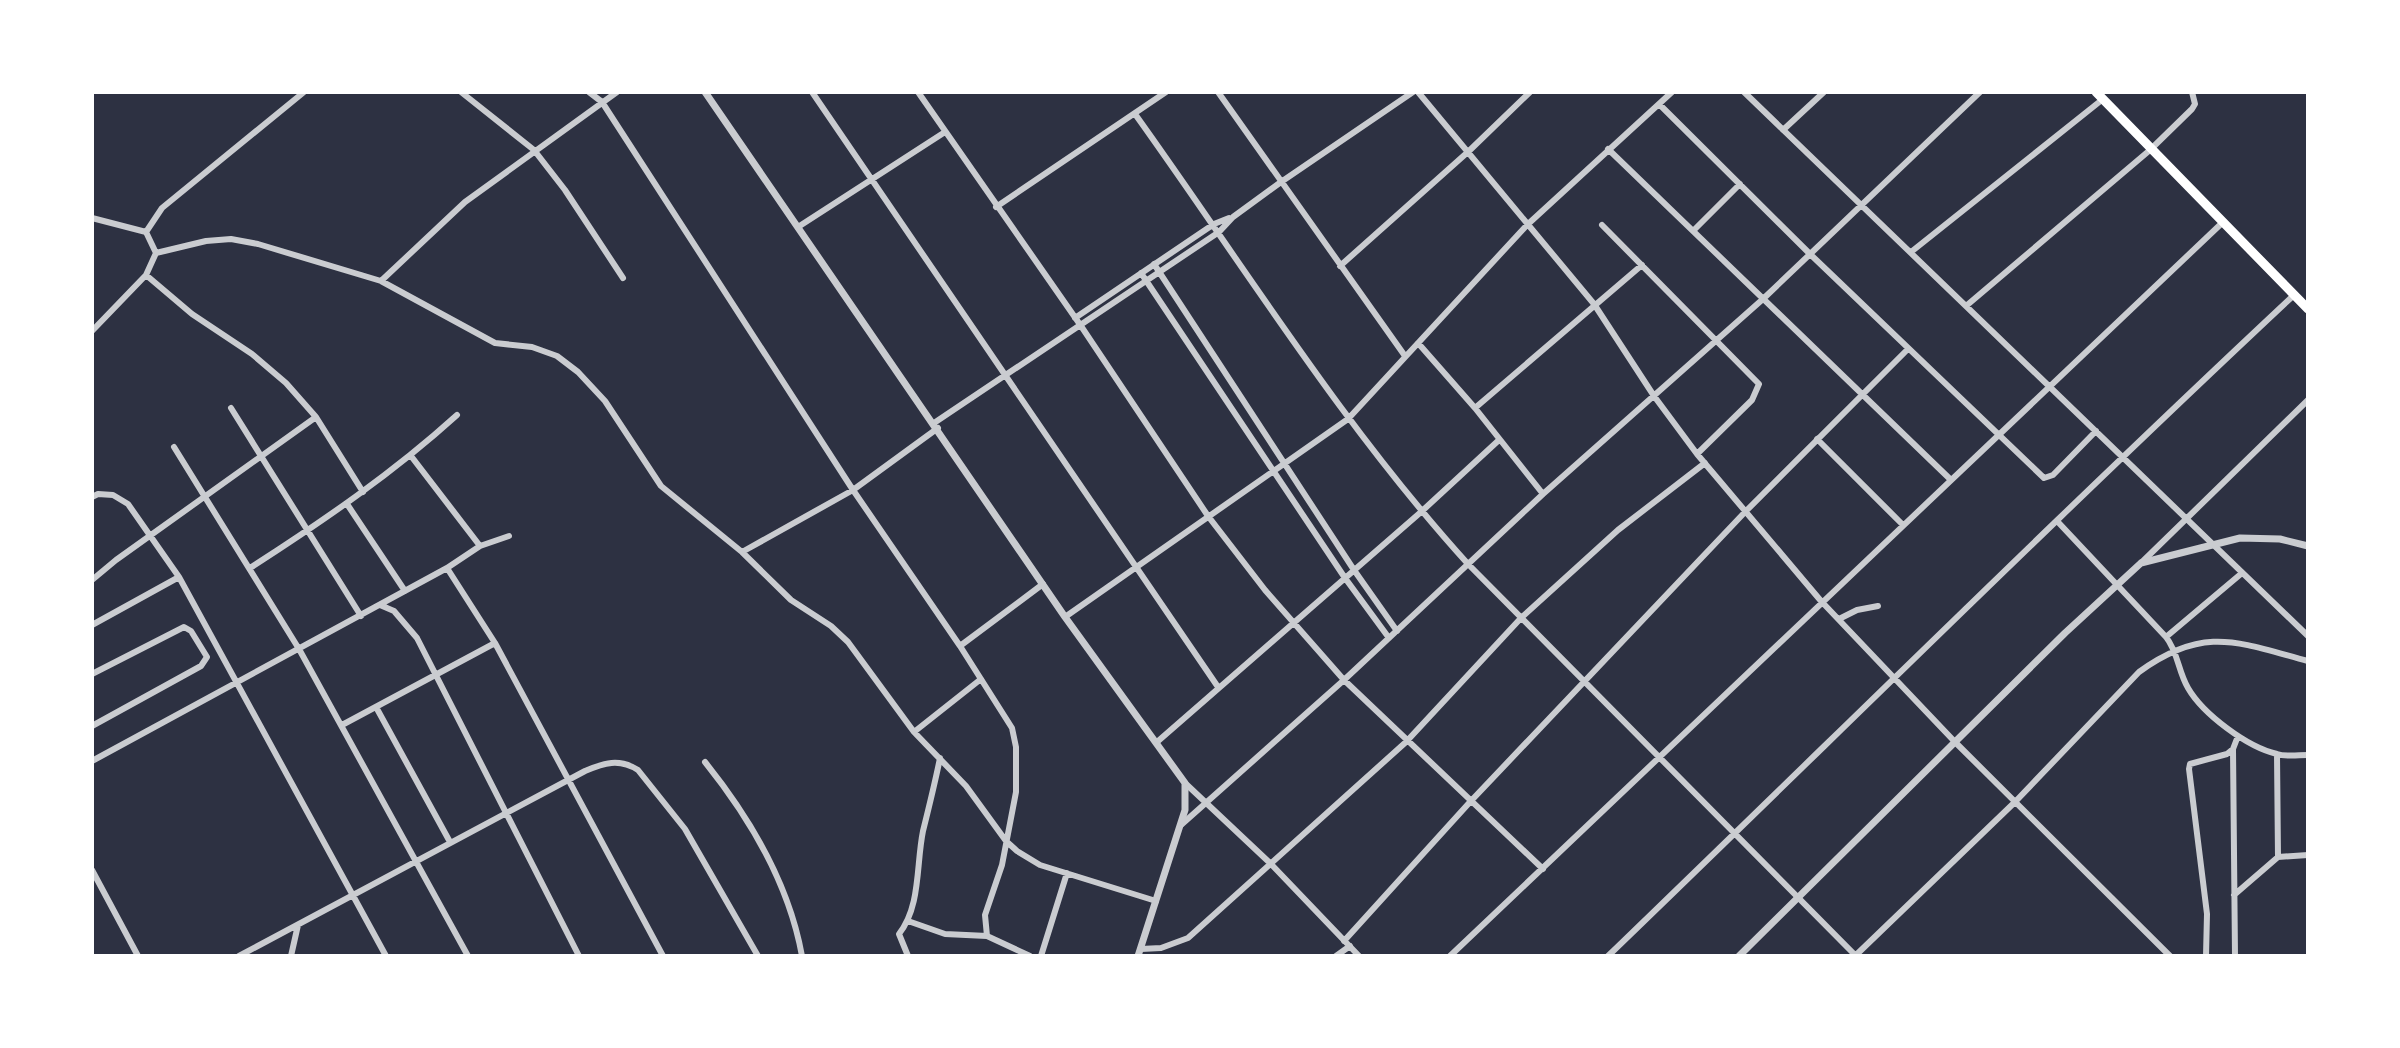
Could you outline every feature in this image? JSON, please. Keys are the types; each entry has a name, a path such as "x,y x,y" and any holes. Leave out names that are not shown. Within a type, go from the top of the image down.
{"main road":[{"path":"2100,95 2150,150 2308,309"}],"street":[{"path":"146,232 162,208 304,92"},
{"path":"461,92 534,150 565,190 623,278"},
{"path":"589,92 602,102 853,490 1012,728 1016,747 1016,792 1002,865 985,915 987,936"},
{"path":"381,281 465,202 617,92"},
{"path":"705,92 1065,617 1185,783 1270,863 1359,956"},
{"path":"812,92 1218,687"},
{"path":"918,92 1081,326 1208,516 1293,623 1406,742 1543,869"},
{"path":"996,207 1166,92"},
{"path":"1218,92 1405,356"},
{"path":"742,552 853,490 1005,373 1070,329 1081,326 1219,232 1233,217 1281,182 1416,92 1469,151 1594,304 1654,396 1697,454 1821,601 1955,742 2170,956"},
{"path":"1340,266 1530,92"},
{"path":"1065,617 1348,419 1527,225 1672,92"},
{"path":"1744,92 2308,636"},
{"path":"1783,130 1824,92"},
{"path":"1181,825 1344,680 1543,494 1763,299 1980,92"},
{"path":"1966,306 2150,150 2192,109 2195,104 2192,92"},
{"path":"1911,252 2100,95"},
{"path":"1659,104 2038,473 2049,478 2096,431"},
{"path":"1135,114 1348,419 1421,512 1468,564 1661,756 1855,956 2015,802 2139,672 2175,649 2213,642 2240,642 2308,661"},
{"path":"798,227 945,132"},
{"path":"1608,149 1950,479"},
{"path":"1693,231 1740,184"},
{"path":"1070,329 1075,318 1214,224 1233,217"},
{"path":"92,218 146,232"},
{"path":"1450,956 2222,223"},
{"path":"1602,225 1759,384 1752,400 1697,454"},
{"path":"92,331 146,275 154,261 156,253 146,232"},
{"path":"156,253 187,244 231,239 319,261 381,281 482,338 507,346 545,349 557,356 578,372 605,401 661,486 742,552 791,600 831,626 848,642 914,732 982,806 1006,841 1026,858 1156,901"},
{"path":"1154,264 1397,631"},
{"path":"1475,408 1642,265"},
{"path":"1141,273 1345,578 1389,638"},
{"path":"146,275 192,314 252,354 286,383 316,417 363,492"},
{"path":"1608,956 2123,455 2294,295"},
{"path":"1418,343 1475,408 1543,494"},
{"path":"1336,956 1470,802 1745,512 1908,349"},
{"path":"1739,956 2308,400"},
{"path":"231,408 361,616"},
{"path":"250,568 347,504 411,456 457,415"},
{"path":"92,580 151,534 316,417"},
{"path":"1817,439 1902,524"},
{"path":"1157,742 1499,440"},
{"path":"174,447 299,649 468,956"},
{"path":"411,456 480,546"},
{"path":"1185,783 1187,797 1181,825 1139,952 1188,938 1406,742 1521,618 1618,530 1705,463"},
{"path":"92,497 106,494 122,498 138,515 179,577 386,956"},
{"path":"347,504 405,591"},
{"path":"2057,521 2166,637 2175,649 2188,689 2200,703 2238,736 2277,754 2308,755"},
{"path":"92,761 361,616 480,546 509,536"},
{"path":"2141,563 2211,544 2259,537 2308,546"},
{"path":"447,568 495,643 663,956"},
{"path":"2166,637 2242,573"},
{"path":"92,625 179,577"},
{"path":"960,646 1043,584"},
{"path":"380,605 394,611 410,626 579,956"},
{"path":"1839,619 1857,610 1878,606"},
{"path":"92,674 184,627 191,631 207,657 201,666 92,726"},
{"path":"342,725 495,643"},
{"path":"914,732 981,679"},
{"path":"376,707 450,842"},
{"path":"2235,956 2233,749 2238,736"},
{"path":"2206,956 2207,914 2189,769 2190,764 2227,754 2233,749"},
{"path":"2277,754 2278,857"},
{"path":"908,956 899,934 908,921 923,832 940,758"},
{"path":"239,956 569,779 604,763 617,761 638,770 685,829 758,956"},
{"path":"705,762 737,805 771,865 792,914 802,956"},
{"path":"2233,896 2278,857 2308,855"},
{"path":"92,870 138,956"},
{"path":"1041,956 1067,873"},
{"path":"908,921 945,934 987,936 1030,956"},
{"path":"291,956 298,925"}]}
